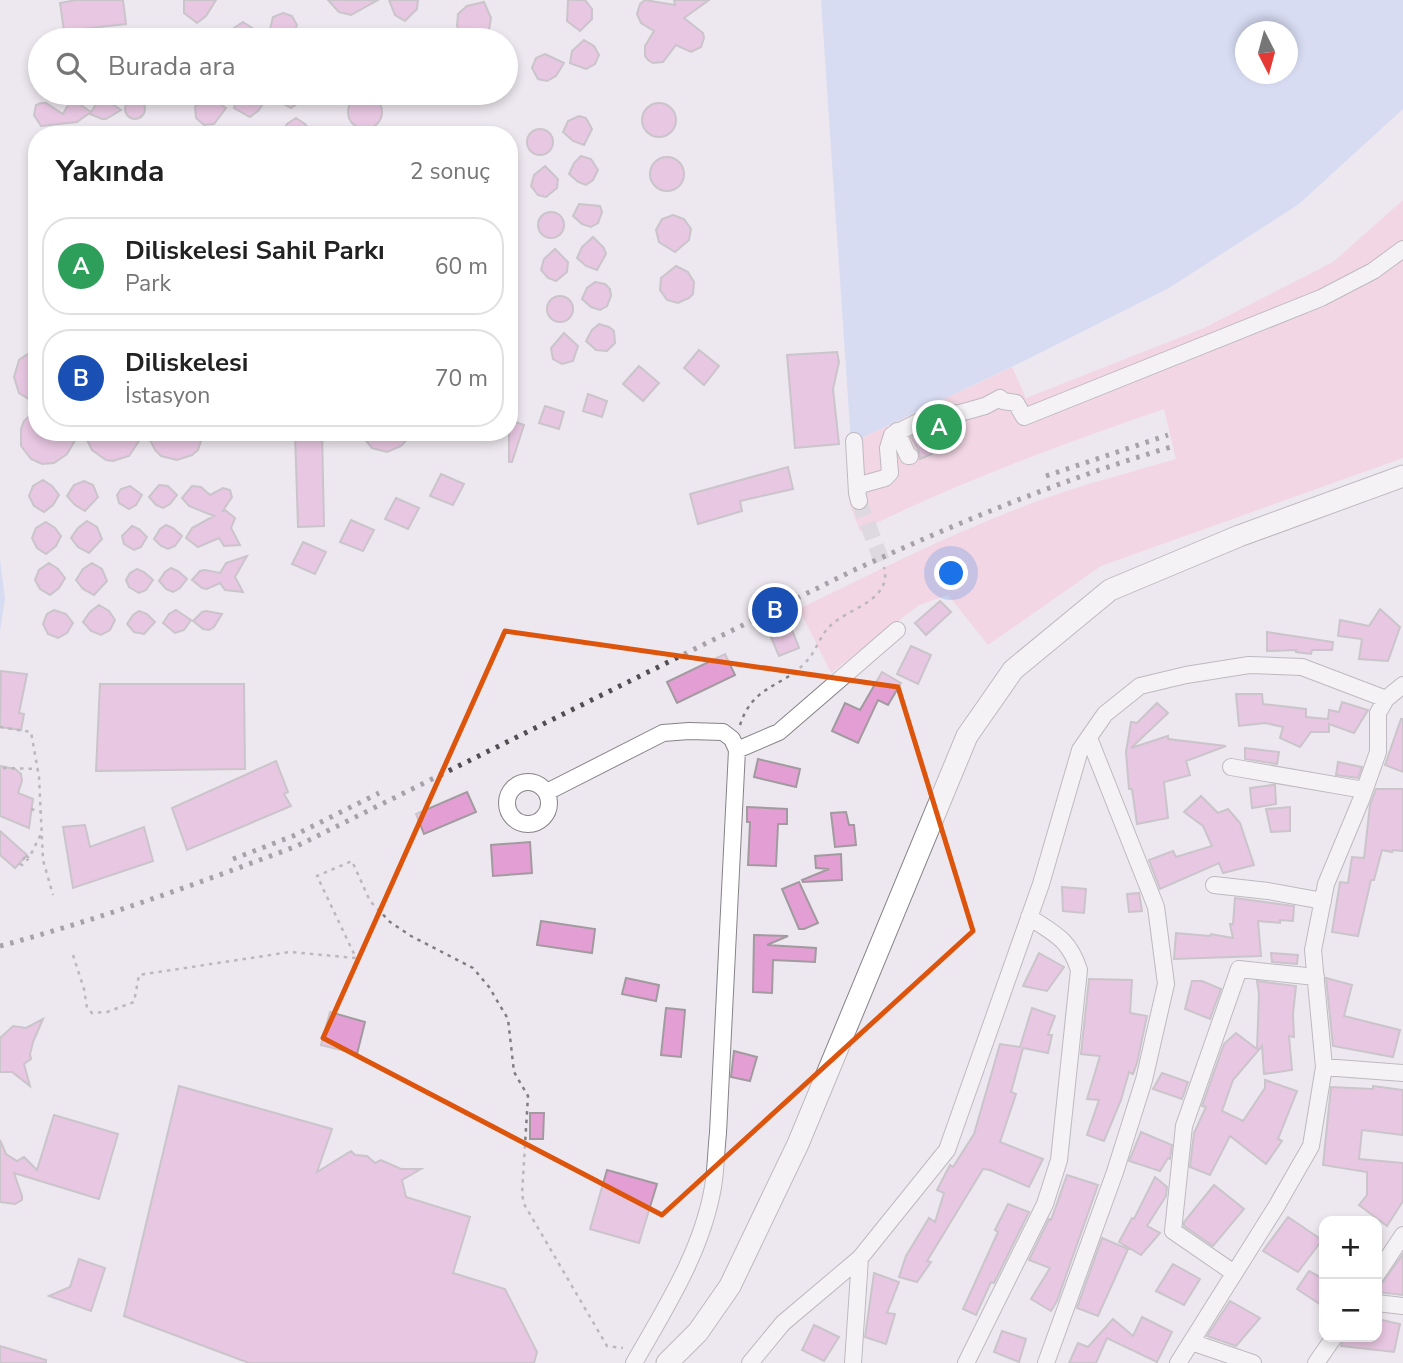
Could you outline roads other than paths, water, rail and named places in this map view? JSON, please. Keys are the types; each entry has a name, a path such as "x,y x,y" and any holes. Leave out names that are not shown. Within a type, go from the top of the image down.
{"main road":[{"path":"667,1363 698,1332 730,1286 798,1144 967,736 1013,670 1110,590 1239,536 1403,476"}],"street":[{"path":"854,441 858,497 863,484 888,476 884,453 897,431 935,415 949,420 1005,399 1019,405 1024,417 1321,298 1373,271 1403,249"},
{"path":"897,431 910,456"},
{"path":"737,750 779,732 897,630"},
{"path":"750,1363 783,1323 860,1258 947,1150 1029,917 1080,750 1105,714 1140,686 1249,665 1302,667 1387,698"},
{"path":"1178,1363 1311,1146 1324,1067 1313,950 1326,884 1378,752 1378,713 1387,698 1403,685"},
{"path":"547,792 663,733 723,732 732,739 737,750 713,1188 696,1247 674,1294 638,1356"},
{"path":"1046,1363 1144,1080 1166,984 1156,906 1089,738"},
{"path":"1231,767 1364,790"},
{"path":"1214,885 1323,901"},
{"path":"966,1363 1045,1204 1059,1160 1079,970 1072,951 1060,938 1029,917"},
{"path":"1234,1273 1173,1231 1184,1126 1240,970 1316,976"},
{"path":"1324,1067 1403,1073"},
{"path":"1382,1266 1403,1235"},
{"path":"853,1363 860,1258"},
{"path":"1382,1304 1403,1306"},
{"path":"1191,1342 1253,1363"},
{"path":"1316,1363 1331,1342"}],"water":[{"path":"821,0 1403,0 1403,109 1299,204 1169,288 851,443"},
{"path":"0,559 5,599 0,631"}],"tunnel":[{"path":"859,501 884,567"}],"railway":[{"path":"1046,476 1168,435"},
{"path":"0,946 113,912 297,846 852,571 1009,503 1171,447"},
{"path":"233,859 293,836 379,793"}],"place":[{"name":"Diliskelesi Sahil Parkı","path":"939,427"},
{"name":"Diliskelesi","path":"775,610"}]}
